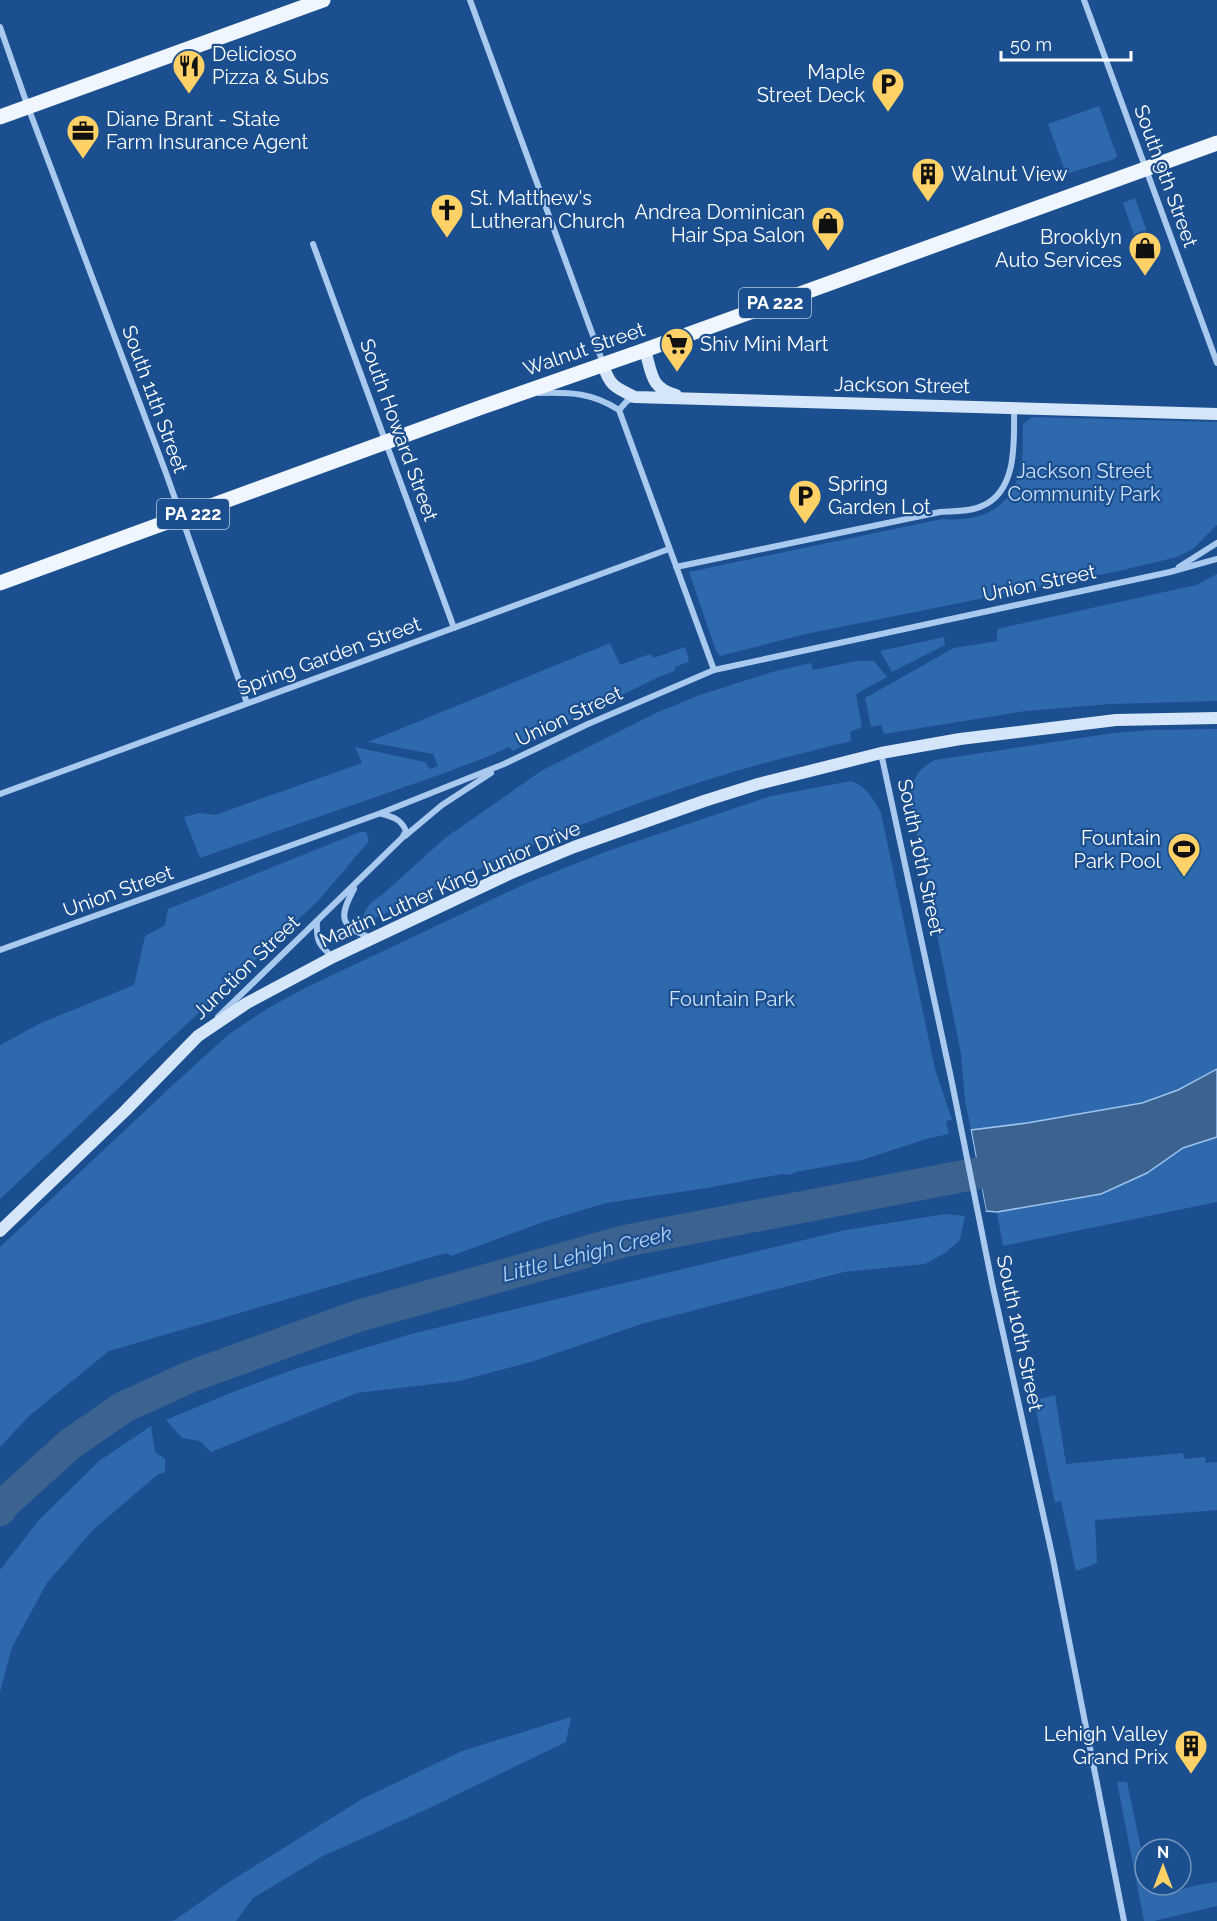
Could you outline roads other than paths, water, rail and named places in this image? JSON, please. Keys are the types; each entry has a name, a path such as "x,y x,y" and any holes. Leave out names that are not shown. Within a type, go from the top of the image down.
{"main road":[{"path":"0,117 323,0"},
{"name":"Walnut Street","path":"0,583 386,441 1217,143"},
{"path":"645,350 657,386 688,399"},
{"name":"Jackson Street","path":"603,364 609,381 616,388 635,397 1217,414"},
{"name":"Martin Luther King Junior Drive","path":"0,1231 126,1111 198,1036 247,1004 333,957 509,874 640,823 758,784 881,753 960,739 1116,720 1217,718"}],"street":[{"path":"470,0 603,364"},
{"name":"South 9th Street","path":"1084,0 1217,363"},
{"name":"South 11th Street","path":"0,27 166,473 247,703"},
{"name":"South Howard Street","path":"313,244 454,628"},
{"path":"518,394 563,392 585,394 605,400 620,410 714,670"},
{"path":"620,410 627,401 635,397"},
{"path":"676,567 940,512 971,510 983,506 994,499 1003,488 1011,468 1014,408"},
{"name":"Union Street","path":"1170,572 1217,543"},
{"name":"Spring Garden Street","path":"0,794 669,549"},
{"name":"Union Street","path":"0,950 381,813 504,764 714,670 1217,560"},
{"name":"South 10th Street","path":"881,753 977,1213 1053,1559 1124,1921"},
{"name":"Junction Street","path":"198,1036 402,838 442,805 504,764"},
{"path":"381,813 403,823 406,831 402,838"},
{"name":"Junction Street","path":"357,883 346,902 344,913 346,925 354,932 372,938"},
{"name":"Junction Street","path":"317,921 316,937 322,948 333,957"}],"waterway":[{"name":"Little Lehigh Creek","path":"0,1510 70,1444 124,1407 192,1376 358,1316 625,1241 1021,1165"}],"place":[{"name":"Delicioso Pizza & Subs","path":"189,95"},
{"name":"Maple Street Deck","path":"888,113"},
{"name":"Diane Brant - State Farm Insurance Agent","path":"83,160"},
{"name":"Walnut View","path":"928,203"},
{"name":"St. Matthew's Lutheran Church","path":"447,239"},
{"name":"Andrea Dominican Hair Spa Salon","path":"828,252"},
{"name":"Brooklyn Auto Services","path":"1145,277"},
{"name":"Shiv Mini Mart","path":"677,373"},
{"name":"Spring Garden Lot","path":"805,525"},
{"name":"Fountain Park Pool","path":"1184,878"},
{"name":"Lehigh Valley Grand Prix","path":"1191,1775"}],"park label":[{"name":"Jackson Street Community Park","path":"1084,482"},
{"name":"Fountain Park","path":"732,999"}]}
